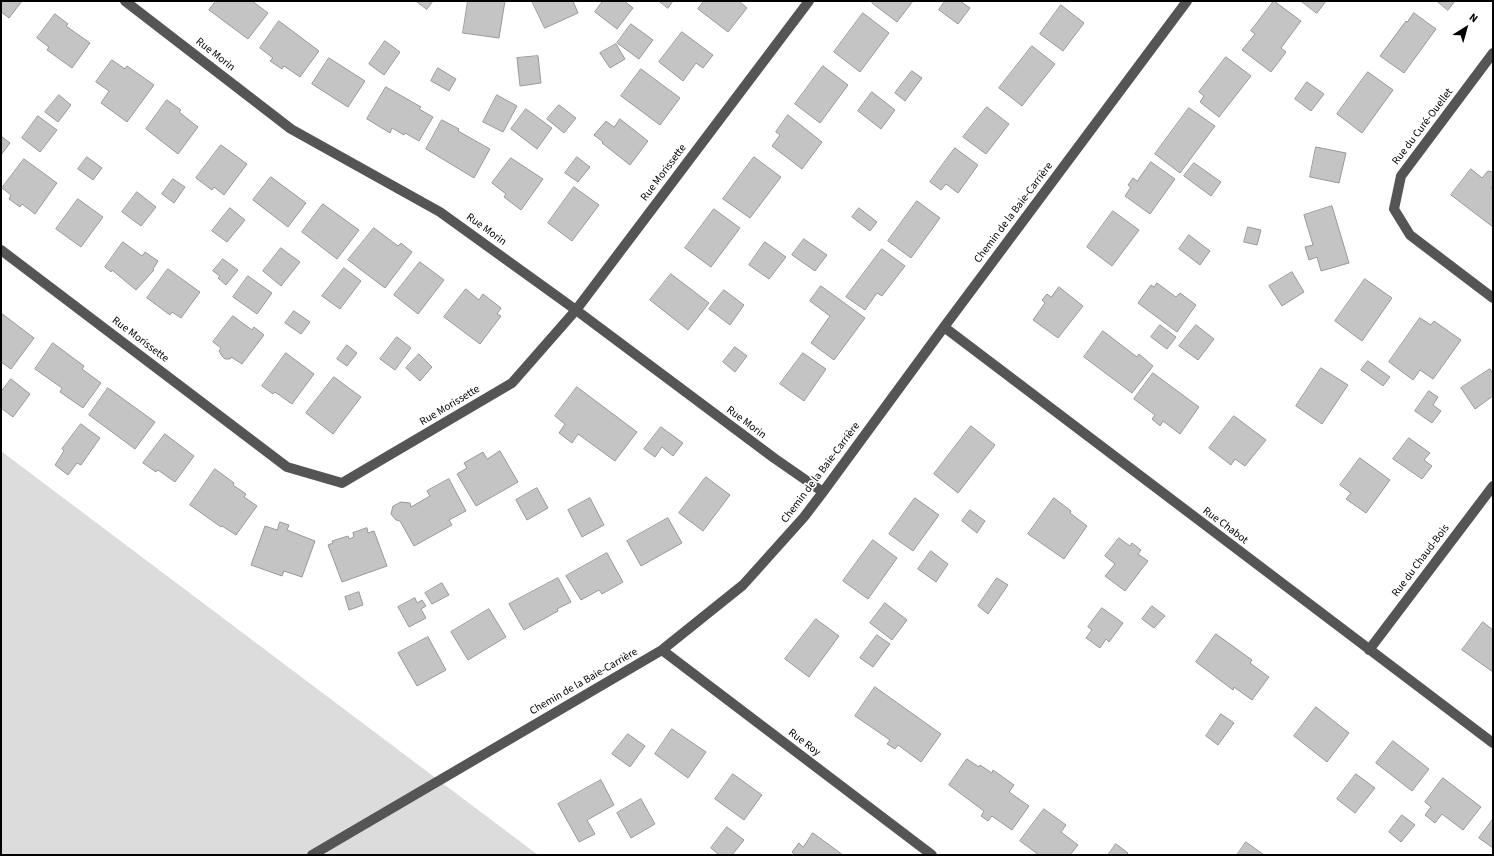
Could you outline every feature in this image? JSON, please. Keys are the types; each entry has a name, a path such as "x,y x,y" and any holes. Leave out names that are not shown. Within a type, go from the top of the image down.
{"street":[{"name":"Rue Morin","path":"125,1 291,129 440,212 576,310 774,458 823,492"},
{"name":"Rue Morissette","path":"1,250 288,468 342,483 512,383 576,310 809,1"},
{"name":"Chemin de la Baie-Carrière","path":"312,855 662,650 743,585 804,518 944,327 1188,1"},
{"name":"Rue du Curé-Ouellet","path":"1493,53 1401,176 1394,208 1410,235 1493,298"},
{"name":"Rue Chabot","path":"944,327 1493,743"},
{"name":"Rue du Chaud-Bois","path":"1369,650 1493,486"},
{"name":"Rue Roy","path":"662,650 932,855"}],"shaded area":[{"path":"1,451 538,855 1,855"}],"building":[{"path":"1,1 22,1 9,18 1,12"},
{"path":"216,1 252,1 268,13 248,39 209,10"},
{"path":"416,1 433,1 427,9"},
{"path":"468,1 505,1 499,38 463,33"},
{"path":"532,1 573,1 578,13 545,28"},
{"path":"603,1 624,1 633,8 617,29 595,12"},
{"path":"659,1 673,1 668,8"},
{"path":"704,1 739,1 747,8 728,32 698,9"},
{"path":"873,1 913,1 897,22 872,3"},
{"path":"945,1 960,1 970,8 958,24 939,10"},
{"path":"1274,1 1301,21 1281,48 1286,52 1271,72 1242,50 1255,34 1251,31"},
{"path":"1301,1 1326,1 1317,13"},
{"path":"1437,1 1455,1 1448,10"},
{"path":"1061,5 1084,23 1063,51 1040,34"},
{"path":"863,13 889,33 860,72 834,52"},
{"path":"1414,13 1436,29 1404,73 1380,56 1406,21 1407,22"},
{"path":"55,14 68,24 66,26 90,43 72,68 47,50 49,47 37,38"},
{"path":"279,21 319,51 300,77 284,66 282,69 270,61 273,58 260,48"},
{"path":"631,24 653,40 639,59 617,43"},
{"path":"682,32 713,55 703,68 696,63 683,81 659,62"},
{"path":"385,41 400,52 384,75 369,64"},
{"path":"616,44 625,59 610,68 600,53"},
{"path":"1032,46 1055,64 1022,106 999,88"},
{"path":"538,56 541,83 520,86 517,58"},
{"path":"1226,57 1251,76 1219,117 1200,102 1204,96 1199,92"},
{"path":"329,58 365,81 348,107 312,84"},
{"path":"112,60 125,69 127,66 154,85 127,122 101,103 109,91 96,82"},
{"path":"823,66 848,85 820,123 795,104"},
{"path":"438,68 456,79 449,91 431,81"},
{"path":"641,69 680,98 660,125 621,96"},
{"path":"912,71 922,78 905,101 895,93"},
{"path":"1368,72 1393,90 1362,133 1337,114"},
{"path":"1307,82 1324,94 1311,111 1295,99"},
{"path":"386,87 421,107 419,109 433,117 419,141 392,128 390,133 367,119"},
{"path":"872,92 895,110 881,129 858,111"},
{"path":"59,95 71,105 58,122 45,112"},
{"path":"497,95 517,106 503,132 483,122"},
{"path":"167,100 181,110 179,112 198,127 178,154 146,129"},
{"path":"559,105 576,118 564,133 547,119"},
{"path":"987,107 1009,124 986,154 963,137"},
{"path":"1189,108 1215,126 1180,173 1155,154"},
{"path":"526,109 552,128 537,149 511,129"},
{"path":"788,115 822,142 802,169 772,146 780,135 776,132"},
{"path":"38,116 57,130 40,152 22,138"},
{"path":"620,119 648,141 630,165 594,135 606,121 614,127"},
{"path":"442,120 490,149 474,178 426,149"},
{"path":"1,136 10,143 1,155"},
{"path":"221,145 247,164 224,195 214,187 212,190 196,178"},
{"path":"1316,147 1346,153 1339,183 1310,177"},
{"path":"955,148 978,165 958,193 946,184 941,190 930,182"},
{"path":"87,157 102,168 93,180 78,169"},
{"path":"577,157 590,167 578,182 565,173"},
{"path":"754,157 781,177 750,218 723,199"},
{"path":"511,158 543,179 521,210 504,197 506,194 492,183"},
{"path":"24,159 57,183 35,214 22,204 20,207 9,199 11,195 2,188"},
{"path":"1151,162 1175,179 1150,214 1125,196 1131,187 1128,185 1133,178 1137,181"},
{"path":"1194,163 1221,182 1211,196 1184,176"},
{"path":"1471,169 1482,178 1488,171 1493,172 1493,185 1491,188 1493,189 1493,227 1451,195"},
{"path":"271,177 306,203 288,227 253,200"},
{"path":"173,179 185,187 174,203 162,194"},
{"path":"574,187 599,205 572,241 548,223"},
{"path":"137,192 156,207 141,226 122,212"},
{"path":"78,199 103,217 81,247 56,229"},
{"path":"917,201 940,218 911,258 888,241"},
{"path":"323,204 359,230 337,259 302,232"},
{"path":"1332,206 1349,263 1321,271 1317,257 1309,260 1305,247 1313,245 1304,215"},
{"path":"230,208 245,220 227,242 212,231"},
{"path":"859,208 877,222 870,231 852,217"},
{"path":"714,209 740,228 711,267 685,248"},
{"path":"1113,211 1139,230 1112,266 1087,247"},
{"path":"1248,227 1261,230 1257,245 1244,242"},
{"path":"374,228 398,246 401,243 412,252 385,288 348,260"},
{"path":"1189,235 1210,251 1200,265 1179,249"},
{"path":"804,239 827,255 815,271 792,255"},
{"path":"123,242 142,256 145,252 158,261 153,269 154,270 136,290 112,270 111,272 105,267"},
{"path":"765,242 786,257 769,279 749,265"},
{"path":"281,248 300,262 281,286 263,271"},
{"path":"882,249 905,266 882,296 877,293 865,310 846,297"},
{"path":"223,259 238,270 226,285 218,278 220,276 213,271"},
{"path":"420,262 444,280 418,314 394,295"},
{"path":"344,268 361,281 340,309 322,296"},
{"path":"168,269 200,292 181,318 172,312 170,315 147,298"},
{"path":"1292,272 1304,292 1282,306 1269,286"},
{"path":"671,274 709,303 688,330 650,300"},
{"path":"248,276 272,293 257,314 233,297"},
{"path":"1365,279 1392,298 1362,341 1335,321"},
{"path":"1157,283 1176,297 1180,293 1196,305 1177,332 1138,303 1151,285 1154,287"},
{"path":"821,286 865,318 834,360 811,343 830,316 810,301"},
{"path":"1059,287 1083,306 1058,338 1033,320 1045,303 1042,300 1047,294 1051,297"},
{"path":"466,289 479,300 483,294 501,308 497,314 501,316 480,344 444,317"},
{"path":"724,290 744,305 730,325 709,309"},
{"path":"294,311 310,322 301,334 285,323"},
{"path":"1,313 34,338 11,369 1,362"},
{"path":"233,316 252,330 254,327 264,335 242,364 231,357 230,359 225,359 219,351 221,348 213,342"},
{"path":"1420,318 1431,325 1434,321 1461,340 1433,379 1420,370 1413,380 1389,362"},
{"path":"1160,325 1176,337 1167,349 1151,337"},
{"path":"1196,325 1214,339 1198,360 1179,346"},
{"path":"1103,331 1137,357 1139,354 1153,366 1132,393 1084,357"},
{"path":"397,337 411,348 395,370 380,359"},
{"path":"53,343 84,366 82,369 101,383 83,408 60,392 62,388 35,369"},
{"path":"347,345 357,353 347,366 337,359"},
{"path":"735,347 747,356 735,372 723,362"},
{"path":"286,353 314,374 292,404 275,392 273,394 262,386"},
{"path":"803,353 826,369 804,401 780,384"},
{"path":"419,354 432,367 420,381 406,368"},
{"path":"1368,361 1390,377 1383,386 1361,370"},
{"path":"1321,368 1348,385 1322,424 1296,406"},
{"path":"1490,369 1493,374 1493,396 1475,409 1461,388"},
{"path":"1153,373 1199,407 1180,434 1163,421 1160,426 1152,419 1155,415 1134,399"},
{"path":"334,377 361,397 333,434 306,413"},
{"path":"11,379 30,394 13,417 1,408 1,392"},
{"path":"577,387 637,432 615,461 578,434 572,443 559,433 565,424 555,416"},
{"path":"108,388 155,422 135,449 89,415"},
{"path":"1429,391 1438,397 1433,405 1441,411 1432,423 1415,411"},
{"path":"1234,416 1266,440 1245,466 1235,459 1231,465 1209,448"},
{"path":"81,424 100,438 81,465 77,463 68,475 55,465 64,451 62,449"},
{"path":"971,426 995,445 958,493 934,474"},
{"path":"661,427 683,443 673,456 662,447 655,457 644,449"},
{"path":"165,434 194,456 175,482 158,470 156,472 143,463"},
{"path":"1409,438 1430,453 1424,460 1432,466 1422,479 1393,459"},
{"path":"500,451 518,482 476,506 457,474 467,468 464,463 483,452 487,459"},
{"path":"1360,458 1390,480 1366,513 1346,499 1351,493 1340,485"},
{"path":"215,469 234,483 233,485 246,494 244,497 257,506 236,535 222,526 221,527 190,505"},
{"path":"706,477 730,495 703,531 679,513"},
{"path":"449,479 466,511 449,520 452,525 414,546 400,521 396,520 391,514 393,506 401,502 410,503 411,507 430,496 427,491"},
{"path":"537,488 548,508 527,520 516,500"},
{"path":"590,498 604,525 582,537 568,510"},
{"path":"915,498 939,515 913,551 889,534"},
{"path":"1054,498 1087,526 1064,559 1028,534"},
{"path":"970,510 985,521 977,533 962,521"},
{"path":"668,518 682,543 641,566 627,541"},
{"path":"280,522 289,525 287,530 315,541 302,577 284,571 282,576 251,565 265,526 277,530"},
{"path":"367,528 368,533 374,531 387,566 342,582 328,545 333,543 332,541 348,536 349,539 354,537 353,533"},
{"path":"1119,538 1130,546 1132,543 1141,550 1138,554 1148,561 1125,591 1105,576 1115,564 1105,556"},
{"path":"873,540 897,558 868,599 843,581"},
{"path":"931,551 948,564 936,582 918,569"},
{"path":"607,553 623,582 602,594 599,590 581,600 566,576"},
{"path":"558,578 571,602 524,630 509,604"},
{"path":"997,578 1008,585 988,614 978,606"},
{"path":"442,583 449,595 432,604 425,593"},
{"path":"359,592 363,605 349,610 345,597"},
{"path":"415,598 417,603 422,600 426,606 421,609 426,618 409,627 398,607"},
{"path":"885,603 907,620 892,640 870,623"},
{"path":"1152,606 1165,616 1154,628 1142,619"},
{"path":"1102,608 1123,623 1109,642 1106,639 1100,648 1086,638 1092,630 1088,627"},
{"path":"489,609 506,637 468,660 451,632"},
{"path":"816,619 839,636 809,677 785,659"},
{"path":"1483,622 1493,630 1493,672 1462,650"},
{"path":"1216,634 1252,660 1250,663 1269,677 1252,700 1234,687 1233,690 1196,662"},
{"path":"877,635 890,644 873,667 860,658"},
{"path":"428,637 446,670 417,686 398,653"},
{"path":"875,687 941,734 921,762 898,745 895,749 887,744 890,740 855,716"},
{"path":"1316,707 1349,733 1327,762 1294,736"},
{"path":"1221,714 1234,723 1218,745 1206,736"},
{"path":"672,729 706,752 688,778 655,754"},
{"path":"628,734 645,746 630,767 612,754"},
{"path":"1393,741 1429,769 1412,791 1376,763"},
{"path":"967,759 992,773 993,770 1014,785 1009,792 1029,806 1012,830 992,816 988,821 981,816 984,811 949,785"},
{"path":"733,774 762,795 744,820 715,799"},
{"path":"1356,774 1375,788 1355,813 1337,799"},
{"path":"1443,778 1481,807 1463,830 1442,814 1435,823 1425,815 1431,807 1425,802"},
{"path":"601,780 614,805 587,820 595,834 579,842 558,804"},
{"path":"641,799 655,824 631,838 617,813"},
{"path":"1044,809 1066,825 1061,832 1078,845 1070,855 1039,855 1020,841"},
{"path":"1402,815 1415,825 1401,842 1389,832"},
{"path":"1493,819 1493,848 1479,838"},
{"path":"727,827 744,840 732,855 719,855 711,848"},
{"path":"813,833 843,855 795,855 792,852 799,843 803,847"},
{"path":"1246,842 1264,855 1237,855"},
{"path":"1116,844 1128,853 1126,855 1108,855"}]}
